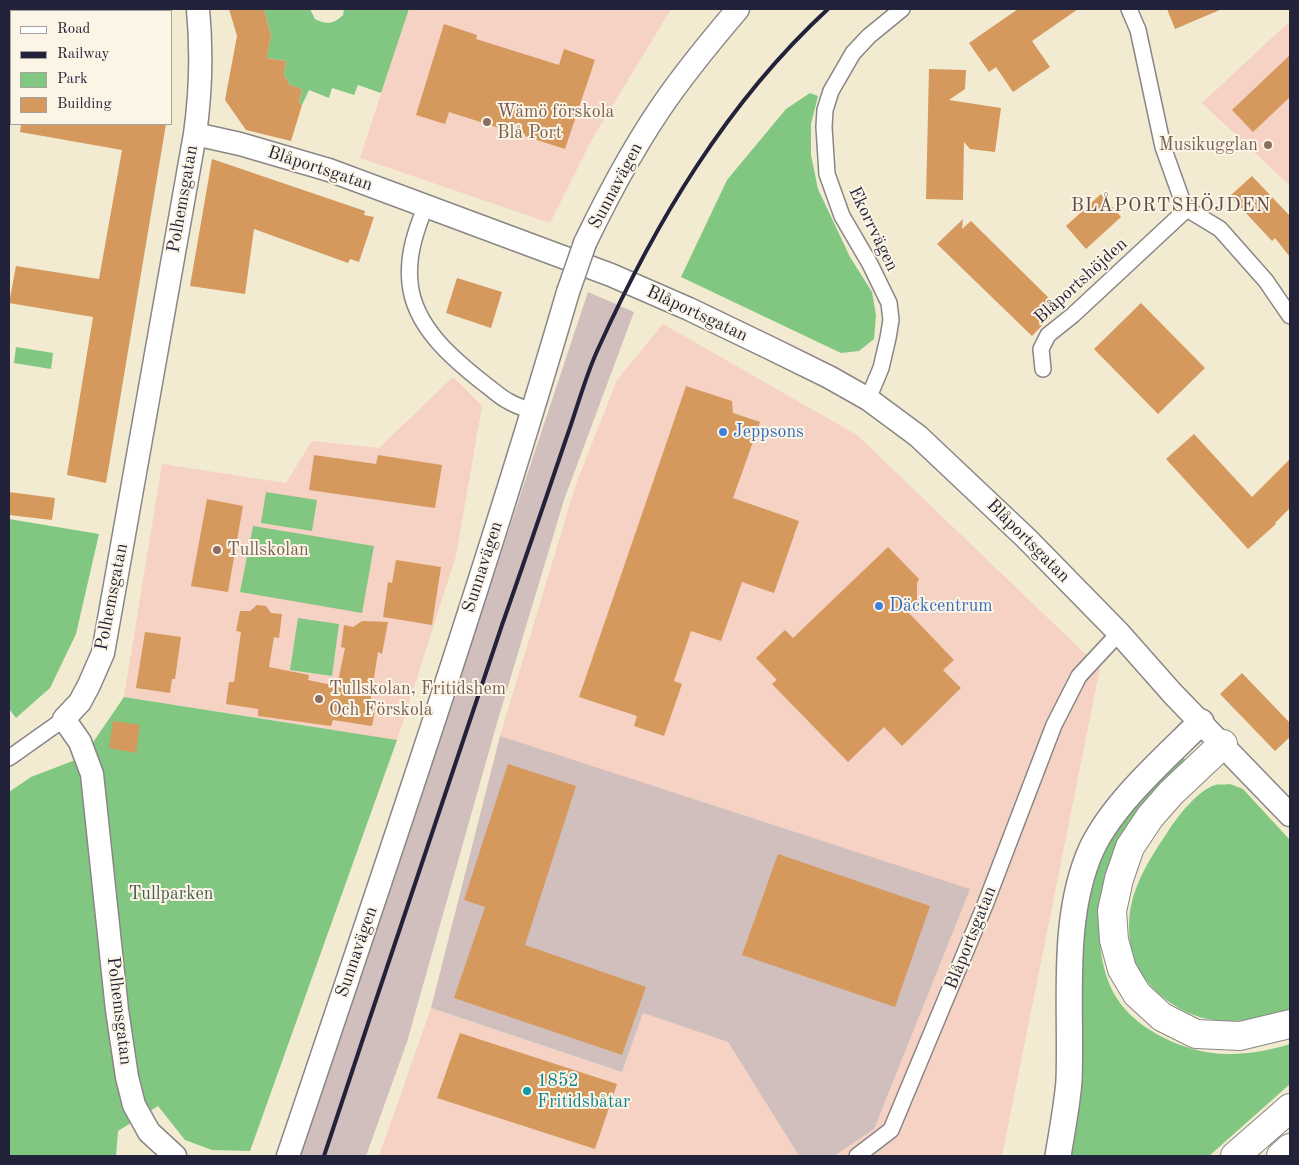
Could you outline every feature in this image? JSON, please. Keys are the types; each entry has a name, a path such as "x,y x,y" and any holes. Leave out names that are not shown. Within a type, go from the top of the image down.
{"highway":[{"path":"1223,744 1171,793 1150,817 1130,847 1119,879 1112,911 1114,940 1122,968 1137,994 1162,1017 1196,1034 1240,1036 1290,1024"},
{"path":"1236,1156 1290,1108"},
{"path":"1281,1156 1290,1148"}],"main road":[{"path":"1058,1156 1068,1083 1070,946 1074,912 1082,877 1092,848 1107,823 1130,795 1201,722"}],"street":[{"name":"Polhemsgatan","path":"175,1156 149,1132 134,1105 127,1077 117,1010 92,774 80,742 64,720 80,702 103,653 195,134 201,81 198,9"},
{"name":"Sunnavägen","path":"288,1156 417,774 585,243 629,157 669,94 738,9"},
{"name":"Ekorrvägen","path":"868,399 881,368 888,338 891,320 889,303 870,264 842,216 827,174 824,127 825,110 830,91 854,53 869,36 902,9"},
{"path":"1129,9 1138,30 1163,146 1187,210 1220,229 1266,281 1290,316"},
{"name":"Blåportsgatan","path":"195,134 294,159 426,204 611,275 821,373 868,399 918,436 966,480 1119,634 1290,816"},
{"path":"426,204 417,228 409,259 410,285 418,310 433,337 466,370 508,401 533,412"},
{"name":"Blåportshöjden","path":"1043,369 1041,350 1048,335 1073,315 1187,210"},
{"name":"Blåportsgatan","path":"857,1156 891,1130 985,905 1054,725 1079,676 1119,634"},
{"path":"9,758 64,720"}],"shaded area":[{"name":"Wämö förskola Blå Port","path":"409,9 671,9 591,141 550,223 360,158"},
{"name":"Musikugglan","path":"1290,21 1290,186 1202,103"},
{"path":"588,292 634,312 564,500 497,723 407,1042 366,1156 300,1156"},
{"path":"663,324 857,435 1100,668 1002,1156 834,1156 874,1129 500,736 576,484 617,380"},
{"path":"453,377 482,406 456,556 397,740 124,697 162,464 286,483 312,441 379,448"},
{"path":"500,736 970,889 874,1129 834,1156 799,1156 728,1042 643,1013 622,1072 431,1008"},
{"path":"431,1008 622,1072 643,1013 728,1042 799,1156 379,1156"}],"green space":[{"path":"168,9 168,10 17,10"},
{"path":"264,9 310,9 315,19 327,23 340,18 343,15 344,9 409,9 381,93 358,85 354,95 332,88 329,98 309,90 302,105 299,103 302,89 290,85 284,75 286,61 267,58 271,35"},
{"path":"810,93 818,96 811,124 811,155 818,189 850,257 872,292 876,315 874,339 859,351 841,353 681,277 727,180 786,109"},
{"path":"16,347 53,353 51,369 14,363"},
{"path":"266,492 317,500 312,531 261,523"},
{"path":"9,519 99,534 76,634 50,688 16,718 9,709"},
{"path":"253,526 374,546 362,613 240,592"},
{"path":"298,618 339,624 332,676 290,670"},
{"name":"Tullparken","path":"124,697 397,740 250,1151 212,1150 185,1140 158,1106 118,1131 116,1156 9,1156 9,792 31,777 83,757"},
{"path":"1183,758 1189,763 1099,916 1100,947 1107,978 1125,1010 1137,1021 1151,1031 1182,1046 1230,1054 1260,1051 1290,1044 1290,1084 1209,1156 1069,1156 1081,915 1104,849 1140,797"},
{"path":"1230,784 1243,789 1290,840 1290,1010 1268,1017 1229,1021 1205,1018 1184,1011 1157,992 1137,966 1131,949 1129,926 1132,901 1141,877 1153,854 1171,827 1188,805 1202,792 1215,785"}],"building":[{"path":"229,9 264,9 271,35 267,58 286,61 284,75 290,85 302,89 299,103 302,105 291,141 246,130 225,100 237,36"},
{"path":"1018,9 1078,9 1032,41 1050,67 1013,92 996,67 989,72 969,43"},
{"path":"1167,9 1222,9 1175,29"},
{"path":"444,24 477,35 476,39 559,65 564,49 595,60 565,149 449,112 445,124 416,115"},
{"path":"1290,55 1290,97 1253,132 1232,110"},
{"path":"929,69 966,70 965,89 949,100 1001,108 995,152 970,149 964,142 963,200 926,199"},
{"path":"21,125 166,125 106,483 67,475 93,317 9,303 16,266 99,279 122,150 20,132"},
{"path":"212,159 365,211 364,215 374,217 359,262 350,259 348,263 254,229 245,294 190,286"},
{"path":"1252,176 1290,216 1290,257 1275,238 1272,241 1230,196"},
{"path":"1101,194 1121,217 1086,249 1066,226"},
{"path":"963,219 962,229 971,221 1059,308 1032,336 937,244"},
{"path":"457,278 502,292 491,328 446,313"},
{"path":"1141,303 1205,368 1158,414 1094,349"},
{"path":"686,386 732,401 733,413 760,422 733,498 799,521 774,593 742,582 721,641 691,631 674,681 682,684 664,736 634,726 637,716 579,697"},
{"path":"1194,434 1252,497 1290,459 1290,508 1276,524 1248,549 1166,459"},
{"path":"314,455 376,464 378,455 442,465 435,508 309,490"},
{"path":"9,492 55,498 52,520 9,515"},
{"path":"207,499 243,506 228,592 191,586"},
{"path":"888,547 919,579 917,583 917,602 907,611 954,660 943,670 961,688 902,746 884,727 848,762 772,684 777,680 756,658 785,630 793,638"},
{"path":"396,560 441,567 432,625 383,617 388,582 392,583"},
{"path":"257,605 266,606 271,613 282,614 279,638 274,637 269,667 309,675 308,680 337,686 345,648 341,647 344,625 353,627 362,621 388,622 382,654 378,652 370,703 376,704 372,726 333,720 331,726 258,716 258,709 226,704 229,682 234,682 241,632 236,631 240,611 250,611"},
{"path":"145,632 181,637 175,679 172,679 170,693 136,688"},
{"path":"1242,673 1290,723 1290,737 1275,751 1220,694"},
{"path":"113,721 140,725 136,753 109,748"},
{"path":"508,764 576,786 525,945 646,987 622,1055 454,998 485,907 464,900"},
{"path":"778,854 930,906 895,1007 742,955"},
{"name":"1852 Fritidsbåtar","path":"460,1033 617,1084 595,1149 437,1098"}],"railway":[{"path":"324,1156 434,824 593,360 644,256 696,167 725,125 757,84 791,45 828,9"}],"place":[{"name":"Wämö förskola Blå Port","path":"487,122"},
{"name":"Musikugglan","path":"1268,145"},
{"name":"Jeppsons","path":"723,432"},
{"name":"Tullskolan","path":"217,550"},
{"name":"Däckcentrum","path":"879,606"},
{"name":"Tullskolan, Fritidshem Och Förskola","path":"319,699"},
{"name":"1852 Fritidsbåtar","path":"527,1091"}],"district":[{"name":"BLÅPORTSHÖJDEN","path":"1171,206"}]}
